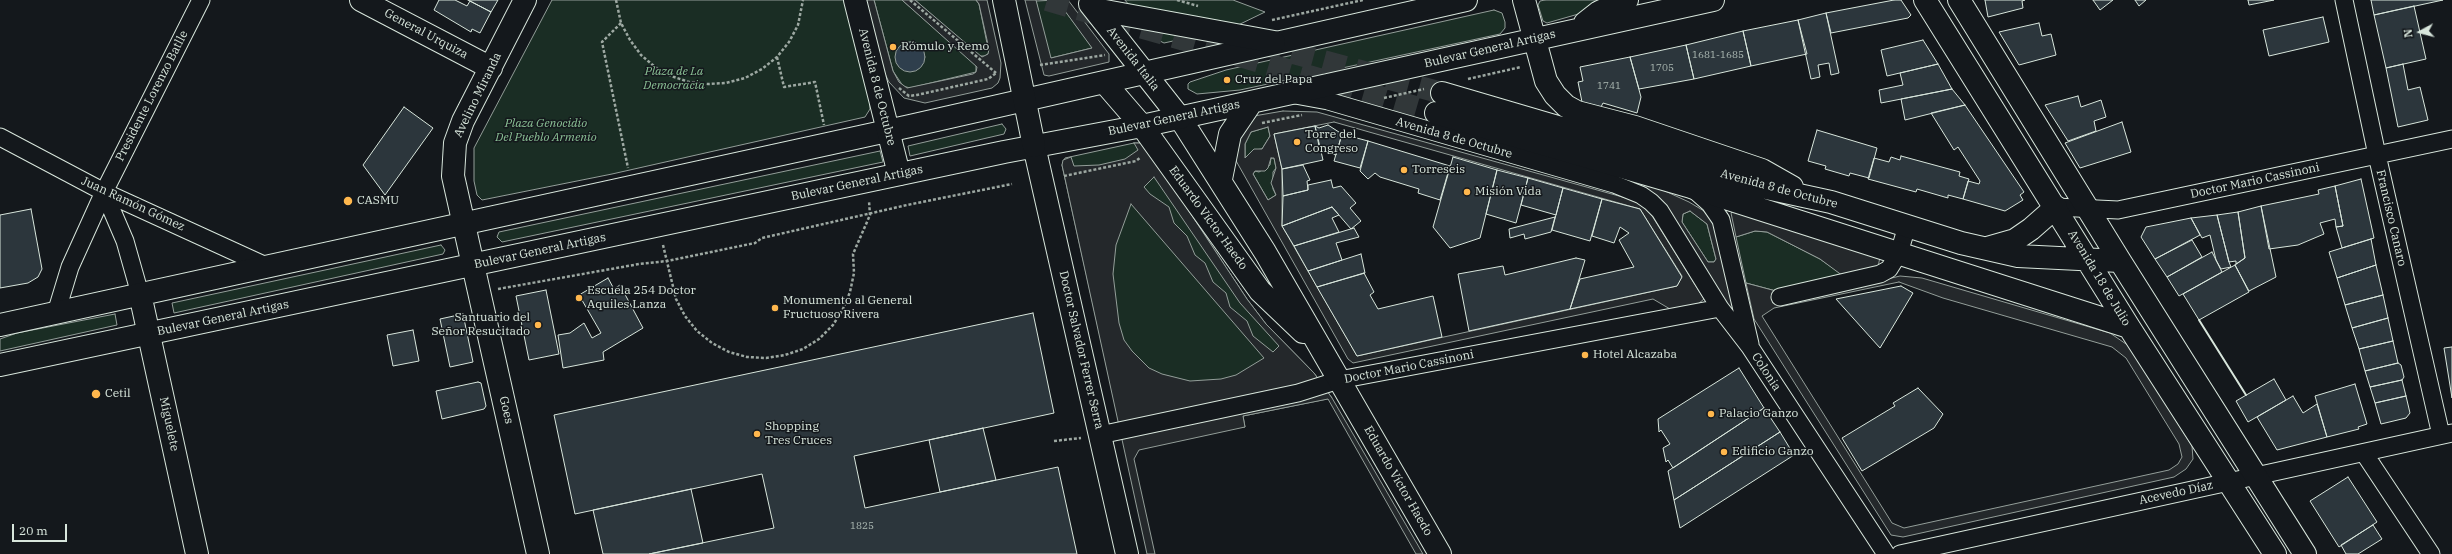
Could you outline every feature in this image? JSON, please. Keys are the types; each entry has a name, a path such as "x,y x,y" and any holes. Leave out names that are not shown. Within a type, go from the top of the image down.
{"main road":[{"name":"General Urquiza","path":"361,0 490,68"},
{"name":"Avelino Miranda","path":"473,266 453,176 455,143 463,121 525,0"},
{"name":"Avenida 8 de Octubre","path":"855,0 899,174"},
{"path":"1004,0 1034,146"},
{"path":"0,325 889,131 1024,99 1144,73 1271,32 1466,0"},
{"path":"1524,0 1546,81 1555,95 1577,112 1635,128 1762,170 1806,195"},
{"path":"1578,29 1599,12 1627,0"},
{"name":"Bulevar General Artigas","path":"0,365 473,266 899,174 1251,103 1288,93 1713,0"},
{"name":"Avenida 18 de Julio","path":"1925,0 2130,327 2275,554"},
{"path":"1959,0 2120,261 2305,554"},
{"path":"1091,5 1271,32"},
{"name":"Avenida Italia","path":"1091,5 1180,118"},
{"name":"Eduardo Víctor Haedo","path":"1104,82 1142,126 1260,291 1319,346"},
{"name":"Avenida 8 de Octubre","path":"1436,98 1762,187 1806,195 1986,249 2018,256 2120,261"},
{"name":"Avenida 8 de Octubre","path":"1436,98 1691,187 2130,327"},
{"path":"1221,179 1230,134 1251,103"},
{"name":"Eduardo Víctor Haedo","path":"1180,118 1221,179 1440,554"},
{"name":"Doctor Salvador Ferrer Serra","path":"1034,146 1127,554"},
{"path":"1986,249 2015,240 2031,229 2056,207"},
{"name":"Goes","path":"473,266 533,553"},
{"name":"Miguelete","path":"140,294 197,554"}],"street":[{"name":"Presidente Lorenzo Batlle","path":"56,314 70,267 104,192 201,0"},
{"name":"Francisco Canaro","path":"2344,0 2377,155 2446,434"},
{"name":"Avenida 8 de Octubre","path":"1288,93 1340,104 1614,184 1641,195"},
{"name":"Juan Ramón Gómez","path":"0,138 104,192 208,238 268,267"},
{"name":"Doctor Mario Cassinoni","path":"2056,207 2118,210 2452,139"},
{"name":"Avenida 8 de Octubre","path":"1691,187 1710,204 1721,220 1748,329 1750,347"},
{"path":"104,192 125,241 140,294"},
{"name":"Colonia","path":"1641,195 1660,211 1720,308 1750,347 1886,554"},
{"path":"1780,297 1880,274 1890,270 1899,253 1907,226"},
{"name":"Doctor Mario Cassinoni","path":"1100,435 1298,393 1339,380 1720,308"},
{"name":"Acevedo Díaz","path":"1900,554 2446,434"},
{"path":"2364,453 2431,554"}],"path":[{"path":"616,0 622,23 630,40 641,54 655,67 671,76 689,82 708,84 739,79 762,69 777,57 789,42 798,25 804,0"},
{"path":"897,86 909,96 917,95 982,81 996,73 910,0"},
{"path":"1177,0 1200,6"},
{"path":"1271,32 1363,0"},
{"path":"622,23 602,42 632,186"},
{"path":"1040,64 1109,54"},
{"path":"777,57 784,87 815,82 827,144"},
{"path":"1466,79 1541,63"},
{"path":"1383,98 1436,98"},
{"path":"1255,125 1309,114"},
{"path":"1064,176 1136,161 1143,156"},
{"path":"658,226 676,299 685,316 697,331 712,343 729,352 747,357 766,358 785,355 803,349 819,338 833,325 843,309 850,292 854,273 853,254 870,215 867,181"},
{"path":"479,293 639,264 667,261 755,243 762,238 870,215 907,205 1012,184"},
{"path":"1054,441 1100,435"}],"green space":[{"name":"Plaza de La Democracia","path":"552,0 846,0 870,98 870,109 865,117 612,174 482,200 477,195 474,181 474,148"},
{"path":"874,0 902,0 976,65 976,72 910,88 903,86 893,71","holes":["911,42 921,47 907,71 897,63 904,43"]},
{"path":"915,0 976,0 979,4 989,53 985,56 979,56"},
{"path":"1057,0 1092,48 1051,58 1049,56 1036,1"},
{"path":"1125,0 1233,0 1265,12 1232,28 1164,43 1156,39"},
{"path":"1605,0 1582,13 1547,23 1543,21 1538,5 1540,1"},
{"path":"1494,10 1502,13 1505,22 1505,28 1500,34 1240,90 1197,94 1188,89 1188,84 1190,82 1226,70"},
{"path":"1002,124 1006,129 1004,134 910,156 908,146"},
{"path":"1268,127 1270,136 1262,149 1254,150 1245,158 1245,144 1251,132"},
{"path":"1134,143 1142,143 1146,146 1247,299 1266,324 1314,373 1332,398 1243,416 1245,427 1121,431 1062,165 1065,158"},
{"path":"880,151 883,162 502,242 497,237 499,232"},
{"path":"1271,158 1274,158 1276,168 1273,172 1273,189 1276,195 1268,200 1253,174 1255,171 1259,172 1270,165"},
{"path":"1690,211 1707,224 1716,259 1714,262 1708,262 1682,222 1683,214"},
{"path":"1755,231 1767,232 1820,259 1844,276 1776,291 1746,283 1736,237"},
{"path":"441,245 445,250 443,254 174,313 172,303"},
{"path":"115,314 117,325 0,351 0,339 17,333"}],"shaded area":[{"path":"866,0 874,0 893,71 899,82 907,88 973,74 976,72 977,67 902,0 915,0 982,57 988,54 989,49 979,4 976,0 987,0 1001,63 1000,78 998,83 992,88 925,103 904,98 889,82 884,72"},
{"path":"1025,0 1036,0 1051,58 1092,48 1057,0 1068,0 1109,54 1109,62 1049,76 1044,75"},
{"path":"1283,111 1317,112 1644,203 1704,299 1698,304 1670,309 1653,299 1353,363 1348,359 1235,159 1234,141 1254,116","holes":["1334,122 1640,209 1682,276 1677,286 1357,356 1282,226 1282,169 1274,134","1268,127 1270,136 1262,149 1254,149 1245,158 1245,144 1251,132","1271,158 1274,158 1276,168 1271,183 1276,195 1268,200 1253,174 1255,171 1265,171 1268,168"]},
{"path":"1134,143 1142,143 1146,146 1247,299 1266,324 1314,373 1332,398 1423,554 1416,554 1328,399 1243,416 1245,427 1139,450 1134,459 1155,554 1147,554 1062,165 1063,160 1071,157 1074,166 1099,165 1125,159 1138,150","holes":["1154,177 1240,303 1279,346 1273,352 1253,336 1247,321 1230,307 1226,293 1213,282 1205,263 1195,255 1187,236 1174,223 1169,207 1150,194 1144,187","1131,204 1264,358 1236,375 1221,379 1190,381 1162,374 1149,368 1132,351 1124,340 1119,323 1113,274 1116,245"]},
{"path":"1618,174 1654,186 1689,202 1704,211 1711,220 1717,232 1736,318 1705,269 1617,178","holes":["1690,211 1707,224 1716,259 1714,262 1708,262 1682,222 1683,214"]},
{"path":"1733,211 1880,257 1875,282 1900,276 1922,278 2110,333 2129,346 2192,446 2193,459 2186,469 2174,477 1903,537 1891,535 1754,319 1746,283 1776,291 1843,276 1820,259 1767,232 1755,231 1736,237 1731,213","holes":["1899,282 1943,298 2112,347 2126,358 2179,444 2182,457 2178,464 2169,470 1904,528 1892,523 1762,316 1774,308"]}],"water":[{"path":"910,42 921,46 925,57 921,68 910,72 899,68 895,57 899,46"}],"building":[{"path":"439,0 455,0 467,6 470,1 491,12 480,33 472,29 471,32 434,10"},
{"path":"468,0 498,0 491,12"},
{"path":"1901,0 1911,15 1908,18 1831,33 1826,13"},
{"path":"1985,0 2025,0 2022,1 2023,8 1988,17"},
{"path":"2093,0 2113,0 2100,10"},
{"path":"2135,0 2146,0 2139,6"},
{"path":"2248,0 2274,0 2249,5"},
{"path":"2371,0 2443,0 2374,15"},
{"path":"2414,6 2426,59 2386,68 2374,15"},
{"path":"1826,13 1839,73 1831,75 1829,63 1818,65 1820,77 1811,79 1798,20"},
{"path":"2323,17 2329,42 2269,56 2263,30"},
{"path":"1798,20 1807,54 1751,66 1743,31"},
{"path":"2039,23 2042,36 2051,34 2056,55 2019,65 1999,32"},
{"path":"1743,31 1751,66 1694,79 1686,45"},
{"path":"1923,40 1938,64 1887,76 1881,50"},
{"path":"1686,45 1694,79 1639,89 1630,57"},
{"path":"1630,57 1641,97 1637,113 1603,103 1601,107 1582,102 1578,82 1583,81 1580,67"},
{"path":"1938,64 1952,89 1881,103 1879,90 1903,85 1900,73"},
{"path":"2403,64 2408,90 2420,87 2428,120 2398,127 2386,68"},
{"path":"1952,89 1965,105 1905,120 1901,99"},
{"path":"2078,96 2081,107 2101,100 2106,117 2094,121 2096,131 2068,141 2045,105"},
{"path":"1965,105 2024,192 2020,195 2023,200 2005,211 1963,199 1968,181 1979,184 1980,181 1958,147 1954,150 1931,113"},
{"path":"404,107 433,128 385,195 363,165"},
{"path":"2122,122 2131,152 2080,168 2065,143"},
{"path":"1328,125 1342,134 1336,155 1320,151 1315,126 1319,128"},
{"name":"Torre del Congreso","path":"1315,126 1323,160 1282,169 1274,134"},
{"path":"1817,130 1877,148 1869,178 1850,173 1849,176 1825,169 1826,166 1808,161"},
{"path":"1342,134 1368,141 1360,168 1334,161"},
{"name":"Torreseis","path":"1368,141 1450,166 1440,200 1418,193 1419,189 1380,177 1375,173 1368,179 1360,171"},
{"path":"1901,156 1960,172 1959,176 1969,179 1963,199 1948,195 1948,198 1917,189 1916,192 1868,179 1874,158 1889,162 1891,157 1900,160"},
{"name":"Misión Vida","path":"1453,157 1497,170 1480,238 1450,248 1433,227"},
{"path":"1303,165 1310,180 1307,181 1308,190 1283,196 1282,169"},
{"path":"1497,170 1528,178 1516,223 1486,214"},
{"path":"1528,178 1563,188 1556,215 1521,205"},
{"path":"2361,179 2374,238 2342,248 2336,227 2343,226 2335,186"},
{"path":"1331,180 1333,188 1341,186 1356,203 1350,208 1361,221 1351,229 1332,207 1282,226 1283,196 1308,190 1308,185"},
{"path":"2335,186 2343,226 2336,227 2335,219 2320,223 2324,234 2298,245 2269,249 2261,206 2319,194 2318,190"},
{"path":"1563,188 1602,199 1590,241 1552,230"},
{"path":"1602,199 1640,209 1682,277 1677,286 1570,309 1580,279 1634,267 1619,240 1629,233 1620,227 1614,243 1592,236"},
{"path":"2261,206 2276,277 2249,291 2235,265 2245,258 2238,212"},
{"path":"1332,207 1339,215 1332,218 1339,232 1294,246 1282,226"},
{"path":"31,209 42,269 38,277 28,283 0,288 0,215"},
{"path":"2238,212 2245,258 2236,264 2236,261 2229,262 2217,215"},
{"path":"2217,215 2231,267 2221,269 2216,260 2210,235 2202,238 2191,218"},
{"path":"1555,217 1551,232 1525,239 1524,234 1510,238 1509,229"},
{"path":"2191,218 2200,235 2155,259 2141,237 2146,227"},
{"path":"1354,228 1359,237 1336,243 1342,260 1308,271 1294,246"},
{"path":"2371,239 2376,265 2337,278 2329,252"},
{"path":"2192,240 2202,257 2167,277 2155,259"},
{"path":"2212,252 2222,272 2179,296 2167,277"},
{"path":"1361,254 1365,273 1317,287 1308,271"},
{"path":"1576,258 1585,260 1570,309 1469,331 1458,274 1503,266 1505,275"},
{"path":"2235,265 2249,292 2199,320 2183,294"},
{"path":"2376,265 2383,295 2345,305 2337,278"},
{"path":"1364,273 1374,292 1370,295 1378,309 1433,296 1442,337 1357,356 1317,287"},
{"path":"608,278 614,289 620,285 643,328 603,352 604,360 563,368 558,335 570,333 584,323 592,338 601,333 579,295"},
{"path":"1901,286 1913,293 1880,348 1836,299"},
{"name":"Santuario del Señor Resucitado","path":"546,290 559,354 529,360 516,296"},
{"path":"2383,295 2388,318 2352,328 2345,305"},
{"name":"Shopping Tres Cruces","path":"1033,313 1054,413 854,456 865,508 1058,467 1077,554 649,554 774,528 762,474 575,514 554,415"},
{"path":"463,314 473,362 450,367 440,319"},
{"path":"2388,318 2393,341 2359,349 2352,328"},
{"path":"413,330 419,361 393,366 387,335"},
{"path":"2393,341 2398,363 2365,371 2359,349"},
{"path":"2452,347 2452,398 2444,348"},
{"path":"2398,363 2401,365 2404,377 2402,380 2370,387 2365,371"},
{"name":"Palacio Ganzo","path":"1739,368 1764,408 1673,468 1668,460 1666,462 1663,448 1670,444 1661,430 1659,432 1658,419"},
{"path":"2274,379 2286,400 2248,422 2236,401"},
{"path":"2402,380 2406,396 2375,403 2370,387"},
{"path":"478,382 481,383 486,406 484,409 442,419 436,391"},
{"path":"2355,384 2367,424 2358,427 2359,429 2327,437 2315,396"},
{"path":"1918,388 1943,414 1934,428 1862,471 1842,438 1895,406 1893,403"},
{"path":"2293,396 2303,413 2317,404 2327,437 2277,450 2257,417"},
{"path":"2406,396 2410,413 2406,418 2381,424 2375,403"},
{"name":"Edificio Ganzo","path":"1764,408 1780,432 1674,500 1668,471"},
{"path":"983,428 996,480 940,492 929,440"},
{"path":"1780,432 1794,455 1680,528 1674,500"},
{"path":"2348,477 2377,522 2339,547 2310,501"},
{"path":"691,489 703,543 649,554 603,554 593,510"},
{"path":"2373,525 2382,539 2358,554 2346,554 2341,545"}],"tunnel":[{"path":"1047,0 1436,113"},
{"path":"1260,44 1442,93"}],"wall":[{"path":"2199,320 2246,395"}],"place":[{"name":"Rómulo y Remo","path":"893,47"},
{"name":"Cruz del Papa","path":"1227,80"},
{"name":"Torre del Congreso","path":"1297,142"},
{"name":"Torreseis","path":"1404,170"},
{"name":"Misión Vida","path":"1467,192"},
{"name":"CASMU","path":"348,201"},
{"name":"Escuela 254 Doctor Aquiles Lanza","path":"579,298"},
{"name":"Monumento al General Fructuoso Rivera","path":"775,308"},
{"name":"Santuario del Señor Resucitado","path":"538,325"},
{"name":"Hotel Alcazaba","path":"1585,355"},
{"name":"Cetil","path":"96,394"},
{"name":"Palacio Ganzo","path":"1711,414"},
{"name":"Shopping Tres Cruces","path":"757,434"},
{"name":"Edificio Ganzo","path":"1724,452"}],"park label":[{"name":"Plaza Genocidio Del Pueblo Armenio","path":"546,131"}]}
